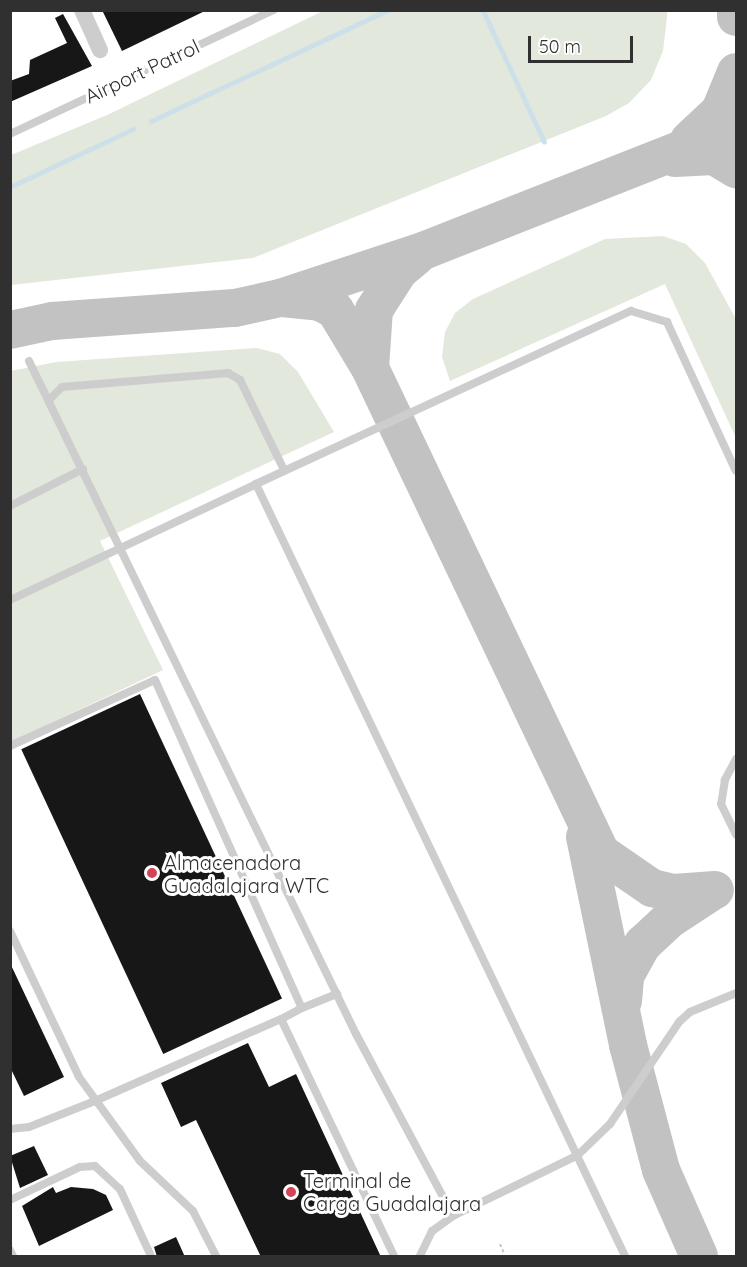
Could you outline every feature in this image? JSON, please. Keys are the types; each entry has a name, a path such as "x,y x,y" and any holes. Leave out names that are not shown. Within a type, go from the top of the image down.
{"street":[{"path":"82,10 100,50"}],"lane":[{"name":"Airport Patrol","path":"10,134 274,10"},
{"path":"10,600 284,470 631,311 667,322 736,471"},
{"path":"29,361 337,994 453,1216"},
{"path":"49,400 62,387 228,373 240,380 284,470"},
{"path":"10,506 83,469"},
{"path":"256,484 625,1257"},
{"path":"10,746 155,680 302,1008"},
{"path":"736,759 725,780 721,804 736,835"},
{"path":"10,931 79,1077 151,1173 193,1211 216,1257"},
{"path":"420,1257 432,1231 453,1216 578,1155 610,1124 679,1022 690,1012 736,993"},
{"path":"10,1129 29,1127 95,1101 337,994"},
{"path":"281,1019 394,1257"},
{"path":"10,1200 80,1167 95,1166 120,1189 151,1257"},
{"path":"10,1250 13,1257"}],"path":[{"path":"500,1244 505,1257"}],"shaded area":[{"path":"325,10 667,10 667,17 663,51 651,80 629,103 606,116 253,258 11,285 11,155 107,115"},
{"path":"663,236 686,244 705,263 736,319 736,438 665,284 450,381 442,357 445,332 455,313 473,299 605,239"},
{"path":"257,348 280,354 298,372 334,432 100,541 163,670 11,742 11,371 56,362"}],"building":[{"path":"102,10 207,10 122,51"},
{"path":"63,14 92,66 10,102 10,81 29,74 30,60 67,43 55,18"},
{"name":"Almacenadora Guadalajara WTC","path":"140,694 282,999 163,1054 21,749"},
{"path":"10,963 64,1077 24,1096 10,1067"},
{"name":"Terminal de Carga Guadalajara","path":"248,1043 269,1087 296,1074 381,1257 261,1257 196,1120 181,1127 161,1083"},
{"path":"34,1146 48,1175 20,1188 10,1156"},
{"path":"53,1187 56,1193 71,1187 93,1189 106,1195 113,1210 39,1246 22,1206"},
{"path":"176,1237 185,1257 157,1257 154,1247"}],"waterway":[{"path":"151,121 388,10"},
{"path":"483,10 544,141"},
{"path":"10,187 133,129"}],"taxiway":[{"path":"736,10 736,17"},
{"path":"689,140 720,111 736,72"},
{"path":"10,330 52,321 235,308 280,298 423,251 736,128"},
{"path":"675,158 714,156 736,169"},
{"path":"282,298 320,302 335,310 370,368 374,310 399,271 417,256"},
{"path":"370,368 601,853 652,888 674,893 715,890"},
{"path":"585,837 628,1045 661,1170 699,1256"},
{"path":"623,1001 625,976 643,944 670,919 713,891"}],"place":[{"name":"Almacenadora Guadalajara WTC","path":"152,873"},
{"name":"Terminal de Carga Guadalajara","path":"291,1192"}]}
